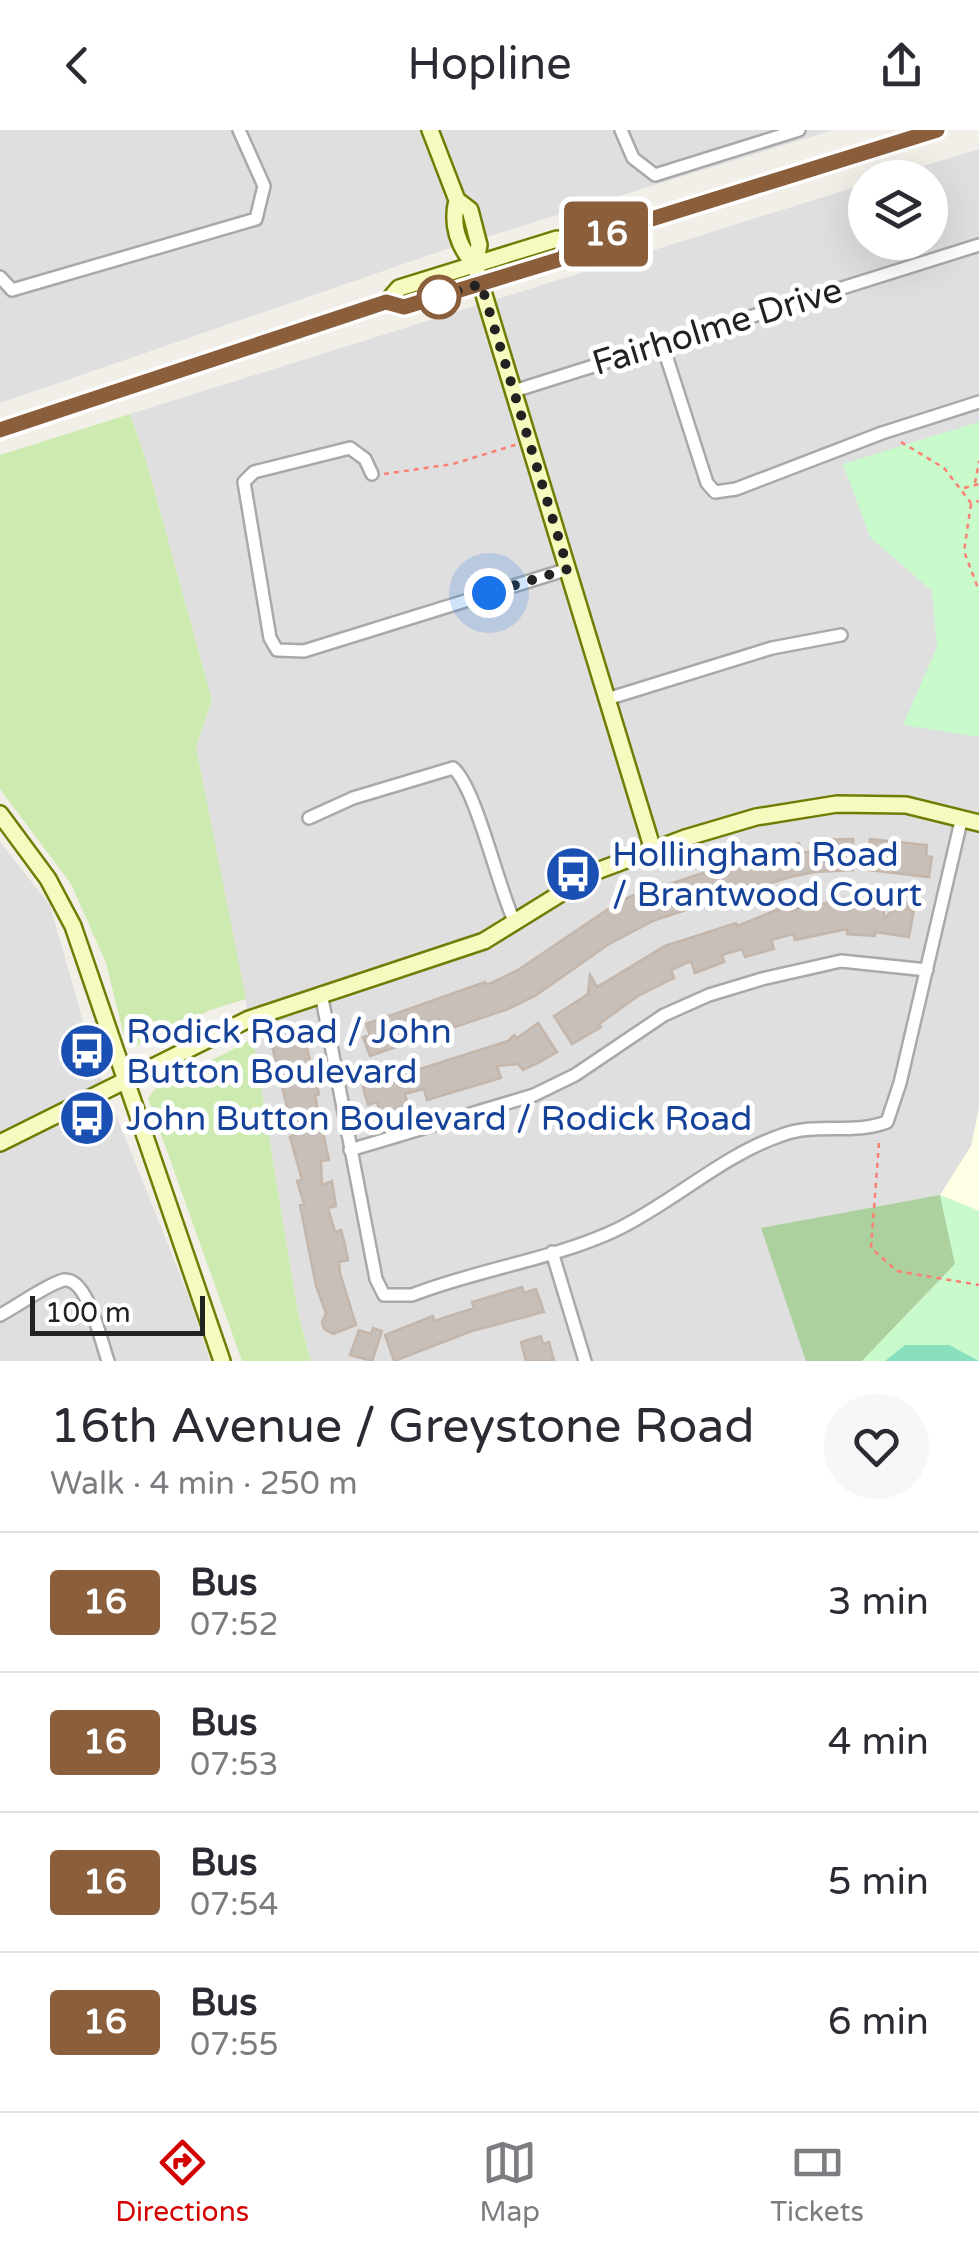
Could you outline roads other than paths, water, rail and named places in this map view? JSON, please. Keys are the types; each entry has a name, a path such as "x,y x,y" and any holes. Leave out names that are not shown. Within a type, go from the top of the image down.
{"street":[{"path":"0,278 12,290 256,219 264,186 239,130"},
{"path":"430,130 457,200 452,217 463,252 475,265 654,850"},
{"path":"620,130 633,158 655,174 799,130"},
{"path":"0,430 386,302 398,288 557,239 568,245 937,130"},
{"path":"386,302 404,307 481,284 564,258 568,245"},
{"name":"Fairholme Drive","path":"514,391 979,245"},
{"path":"662,343 706,483 715,492 736,489 882,433 979,402"},
{"path":"372,474 366,459 350,448 254,472 244,482 270,638 277,650 304,651 568,569"},
{"path":"607,699 772,648 841,635"},
{"path":"309,818 354,798 452,768 466,784 500,891 515,923"},
{"path":"0,1143 249,1019 468,948 597,872 756,816 838,804 906,806 979,823"},
{"path":"0,814 66,910 222,1361"},
{"path":"322,993 376,1279 384,1295 412,1296 614,1231 730,1158 774,1137 808,1127 868,1128 887,1122 893,1115 962,817"},
{"path":"350,1150 534,1096 575,1075 664,1015 708,995 762,978 841,961 927,970"},
{"path":"552,1252 584,1361"},
{"path":"0,1315 53,1285 72,1281 80,1285 86,1298 108,1361"}],"place":[{"name":"Hollingham Road / Brantwood Court","path":"573,874"},
{"name":"Rodick Road / John Button Boulevard","path":"87,1051"},
{"name":"John Button Boulevard / Rodick Road","path":"87,1118"}]}
